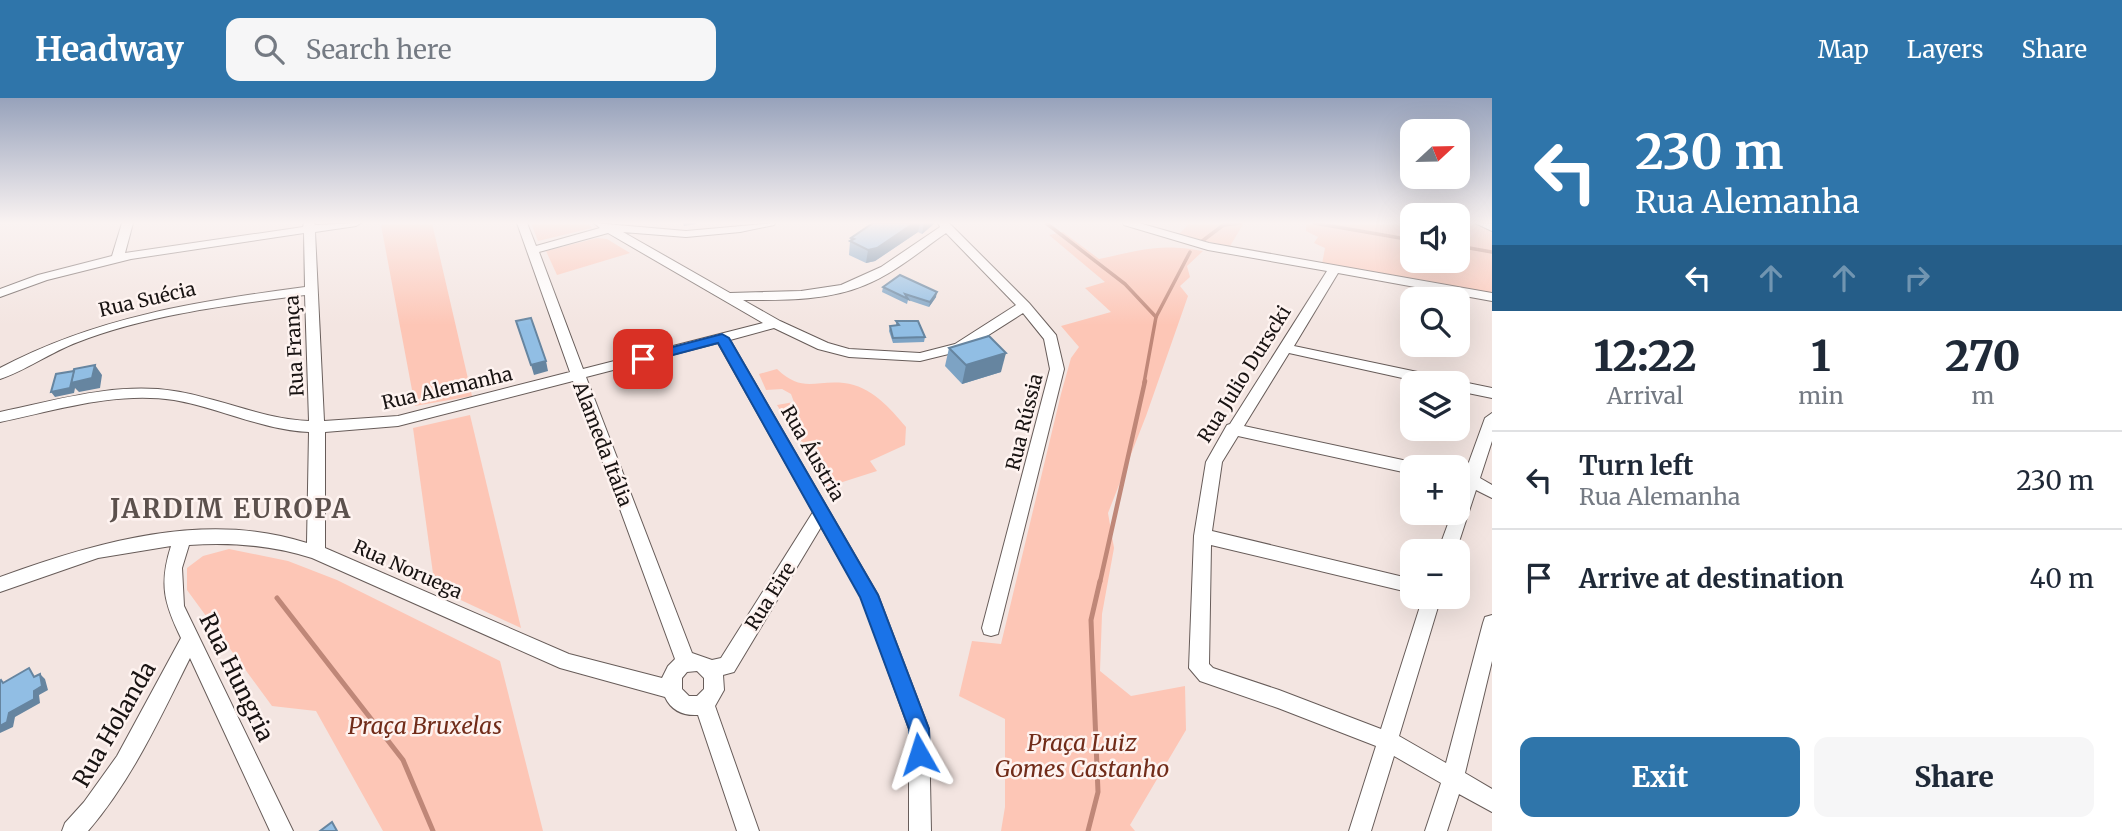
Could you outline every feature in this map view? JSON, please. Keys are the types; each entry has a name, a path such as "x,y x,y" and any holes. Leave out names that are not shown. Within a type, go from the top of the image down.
{"street":[{"path":"4,291 70,268 117,257"},
{"name":"Rua França","path":"309,257 317,425 316,552"},
{"name":"Alameda Itália","path":"534,257 686,664"},
{"path":"659,257 775,324 823,346 849,353 920,357 960,347 1024,306"},
{"path":"726,296 817,294 847,288 872,276 899,257"},
{"name":"Rua Rússia","path":"976,257 1051,338 1057,369 991,628"},
{"path":"1267,257 1492,298"},
{"name":"Rua Julio Durscki","path":"1334,270 1232,429 1214,462 1203,536 1199,668 1202,672 1390,741"},
{"name":"Rua Suécia","path":"0,374 77,335 112,325 162,312 310,290"},
{"name":"Rua Alemanha","path":"0,417 97,396 135,393 164,394 210,402 246,416 279,424 363,425 398,421 775,324"},
{"name":"Rua Áustria","path":"722,338 869,595 919,729 920,831"},
{"path":"1284,348 1400,373"},
{"path":"1470,388 1492,393"},
{"path":"1470,465 1492,418"},
{"path":"1232,429 1400,465"},
{"path":"1470,481 1492,492"},
{"name":"Rua Eire","path":"710,669 727,666 822,511"},
{"path":"1203,536 1400,583"},
{"name":"Rua Noruega","path":"0,585 77,557 120,547 182,539 239,538 281,541 316,552 567,662 670,690"},
{"name":"Rua Hungria","path":"182,539 173,568 175,606 282,831"},
{"path":"1360,831 1390,741 1428,609"},
{"path":"1436,831 1453,778 1492,623"},
{"name":"Rua Holanda","path":"73,831 90,813 147,723 191,636"},
{"path":"699,663 710,669 714,674 716,687 704,703 683,704 670,690 675,672 686,664 699,663"},
{"path":"704,703 748,831"},
{"path":"1390,741 1492,801"}],"green space":[{"path":"387,257 440,257 472,396 415,406"},
{"path":"549,257 616,257 557,275"},
{"name":"Praça Luiz Gomes Castanho","path":"1075,257 1196,257 1187,266 1190,277 1180,286 1188,296 1146,416 1108,513 1114,548 1102,614 1100,671 1131,696 1185,686 1186,730 1130,825 1135,831 1001,831 1005,807 1005,719 959,696 972,641 1001,644 1061,394 1071,358 1079,347 1061,326 1111,312 1085,288 1105,282"},
{"path":"1323,257 1400,257 1400,273 1470,273 1470,257 1492,257 1492,293 1470,289 1470,287 1322,264"},
{"path":"777,369 801,383 844,383 863,388 886,406 906,427 905,445 870,461 877,471 827,487 777,405 794,402 791,394 782,389 766,390 759,374"},
{"path":"470,415 521,628 435,588 413,428"},
{"name":"Praça Bruxelas","path":"229,549 288,561 337,580 500,661 543,831 383,831 316,711 272,706 187,590 187,568 203,556"}],"building":[{"path":"900,275 937,292 930,302 905,294 908,299 883,287"},
{"path":"531,318 546,361 531,365 516,321"},
{"path":"896,321 918,321 925,337 893,338 890,326 899,325"},
{"path":"989,336 1006,353 966,365 949,348"},
{"path":"95,365 92,378 71,383 74,369"},
{"path":"74,371 70,388 51,392 56,374"},
{"path":"29,668 34,677 40,674 42,686 34,691 34,699 9,713 7,722 0,726 0,681 3,683"},
{"path":"332,822 337,831 320,831"}],"waterway":[{"path":"1090,257 1125,284 1156,317"},
{"path":"1156,317 1187,257"},
{"path":"1144,383 1156,317"},
{"path":"1100,582 1145,381"},
{"path":"1088,831 1098,792 1091,620 1100,581"},
{"path":"277,598 403,760 433,831"}],"district":[{"name":"JARDIM EUROPA","path":"231,508"}],"route":[{"path":"643,359 722,338 869,595 919,729 919,754"}]}
